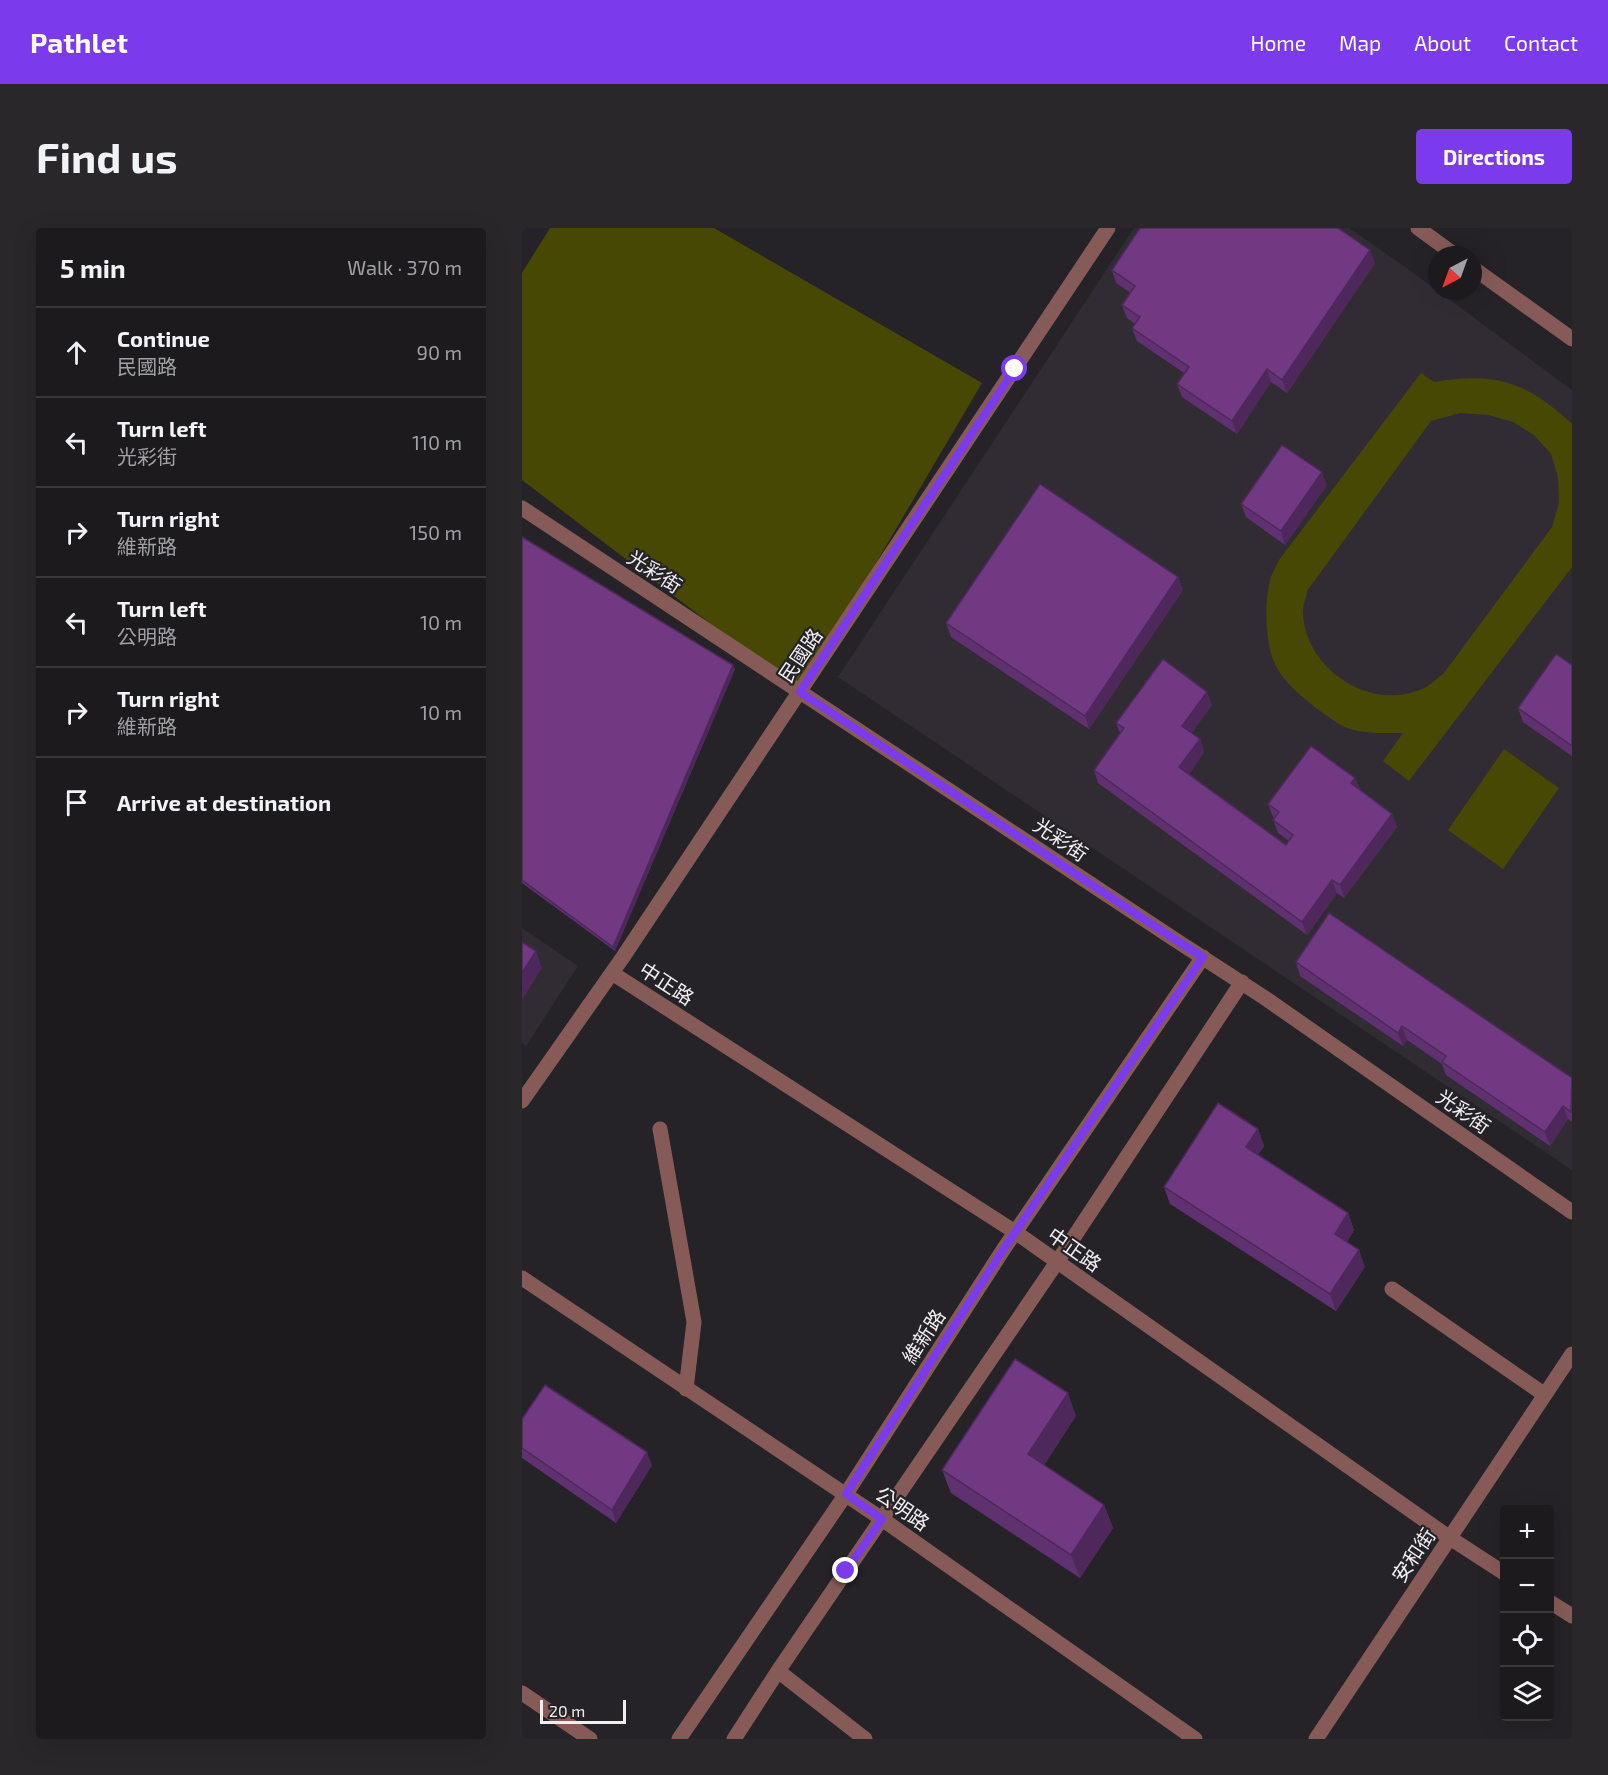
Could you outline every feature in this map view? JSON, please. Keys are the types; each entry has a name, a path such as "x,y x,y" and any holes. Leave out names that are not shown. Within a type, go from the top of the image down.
{"street":[{"name":"民國路","path":"522,1101 612,973 1108,228"},
{"path":"1418,228 1443,246"},
{"path":"1482,274 1572,339"},
{"name":"光彩街","path":"522,508 1242,982 1572,1212"},
{"name":"維新路","path":"679,1739 846,1494 1015,1232 1203,957"},
{"name":"中正路","path":"612,973 1015,1232 1449,1538 1500,1570"},
{"path":"734,1739 1242,982"},
{"path":"660,1129 694,1322 686,1389"},
{"name":"公明路","path":"522,1278 846,1494 1195,1739"},
{"path":"1392,1289 1545,1395"},
{"name":"安和街","path":"1316,1739 1571,1357"},
{"path":"1554,1605 1572,1616"},
{"path":"778,1671 865,1739"},
{"path":"522,1692 590,1739"}],"shaded area":[{"path":"550,228 714,228 982,383 800,692 522,480 522,273"},
{"path":"1134,228 1349,228 1428,284 1428,300 1450,300 1572,390 1572,1170 838,677"},
{"path":"1421,373 1434,382 1475,378 1509,383 1540,398 1572,424 1572,567 1409,781 1383,761 1403,733 1367,732 1343,726 1300,695 1277,668 1270,649 1266,613 1271,578 1279,560","holes":["1460,413 1489,415 1513,422 1534,435 1551,454 1558,477 1559,503 1552,527 1444,673 1431,684 1402,695 1382,695 1362,690 1344,681 1328,668 1316,652 1307,634 1303,614 1307,591 1431,421"]},
{"path":"1504,749 1559,788 1503,869 1448,830"},
{"path":"522,928 578,966 526,1046 522,1043"}],"building":[{"path":"1140,228 1338,228 1370,250 1282,380 1267,369 1232,421 1177,384 1189,367 1132,328 1140,317 1122,305 1135,286 1112,270"},
{"path":"1282,445 1322,472 1281,531 1241,504"},
{"path":"1040,484 1178,577 1085,716 946,623"},
{"path":"522,537 733,665 613,947 522,880"},
{"path":"1556,654 1572,665 1572,746 1518,708"},
{"path":"1163,659 1207,692 1182,726 1200,739 1179,767 1286,845 1293,835 1273,820 1279,812 1268,804 1311,746 1355,778 1351,783 1392,814 1340,885 1332,880 1302,922 1094,770 1124,728 1116,723"},
{"path":"1329,913 1572,1078 1571,1112 1563,1106 1545,1132 1442,1062 1446,1056 1402,1026 1398,1033 1296,962"},
{"path":"522,942 536,951 522,973"},
{"path":"1218,1103 1258,1129 1246,1147 1348,1213 1335,1234 1359,1250 1330,1294 1164,1187"},
{"path":"1015,1359 1068,1393 1028,1454 1104,1505 1071,1555 942,1470"},
{"path":"545,1385 647,1452 612,1510 522,1448 522,1419"}],"route":[{"path":"846,1571 882,1519 846,1494 1003,1250 1203,957 800,692 1015,369"}]}
